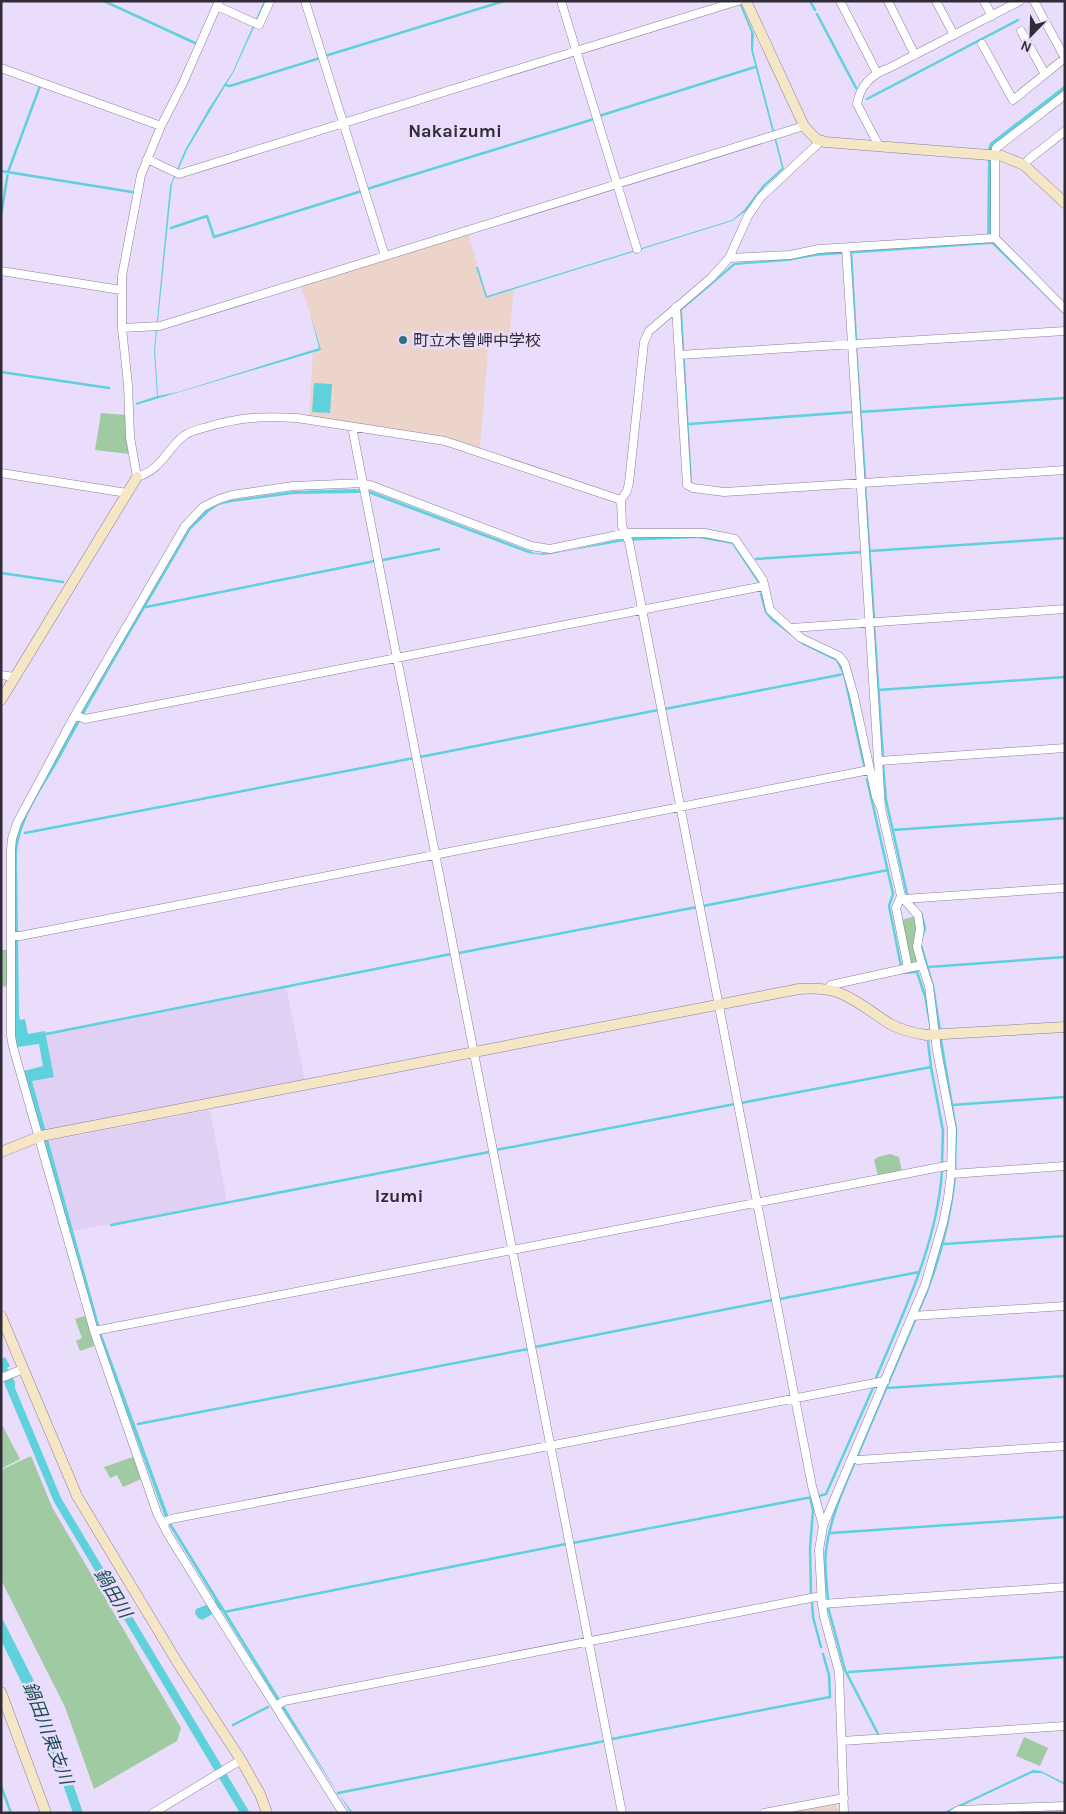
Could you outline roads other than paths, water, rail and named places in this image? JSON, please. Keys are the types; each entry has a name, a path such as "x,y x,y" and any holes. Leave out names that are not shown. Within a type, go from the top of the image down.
{"street":[{"path":"137,477 130,437 121,290 137,194 147,160 161,126 183,83 218,4 259,25 270,1"},
{"path":"305,1 385,256"},
{"path":"561,1 637,249"},
{"path":"147,160 176,172 343,124 738,1"},
{"path":"746,1 804,126 816,139 821,141 1002,156 1024,165 1065,203"},
{"path":"840,1 876,72"},
{"path":"888,1 915,55"},
{"path":"936,1 954,35"},
{"path":"984,1 992,16"},
{"path":"879,146 857,104 870,77 876,72 915,55 1020,1"},
{"path":"982,44 1013,100 1065,58 1034,1"},
{"path":"1021,30 1045,74"},
{"path":"1,68 161,126"},
{"path":"1065,95 996,148 991,155 991,238 1065,309"},
{"path":"122,328 158,326 804,126"},
{"path":"1024,165 1065,131"},
{"path":"821,141 761,197 748,216 729,258 712,278 652,327 644,342 629,483 627,491 621,500 622,526 628,537 812,1486 823,1526"},
{"path":"729,258 772,256 819,249 846,251 991,238"},
{"path":"846,251 881,808"},
{"path":"1,272 121,290"},
{"path":"676,307 682,355 687,485 693,488 724,492 1065,470"},
{"path":"682,355 1065,331"},
{"path":"1,700 137,477 144,475 160,463 185,435 230,420 275,416 445,441 621,500"},
{"path":"352,427 622,1813"},
{"path":"1,473 127,492"},
{"path":"344,1813 279,1704 210,1603 166,1522 118,1403 43,1136 11,1036 15,936 11,849 14,830 185,526 196,512 210,502 232,495 293,486 365,488 370,485 531,546 556,548 628,537 705,533 735,539 763,580 770,610 801,638 834,653 842,660 849,674 876,797 881,808 906,898 918,915 920,929 917,948 929,986 937,1051 952,1128 951,1174 943,1223 924,1285 823,1526 819,1550 821,1600 839,1672 844,1813"},
{"path":"79,717 398,659 764,586"},
{"path":"791,628 1065,609"},
{"path":"1,675 14,677"},
{"path":"879,761 1065,748"},
{"path":"15,936 870,770"},
{"path":"908,968 896,908 906,898 1065,888"},
{"path":"827,990 832,985 922,965"},
{"path":"1,1152 43,1136 799,989 827,990 846,996 899,1028 918,1034 936,1036 1065,1027"},
{"path":"97,1330 951,1165"},
{"path":"951,1174 1065,1166"},
{"path":"912,1316 1065,1306"},
{"path":"1,1316 18,1371 77,1496 174,1657 241,1760 260,1794 267,1813"},
{"path":"1,1378 18,1371"},
{"path":"166,1522 884,1381"},
{"path":"852,1458 858,1460 1065,1446"},
{"path":"279,1704 589,1642 821,1600 1065,1587"},
{"path":"3,1699 46,1813"},
{"path":"842,1742 1065,1726"},
{"path":"152,1813 241,1760"},
{"path":"764,1813 844,1798"},
{"path":"954,1813 959,1810 1065,1806"}],"water":[{"path":"264,1 266,1 234,71 187,150 172,184 155,350 158,396 178,392 319,348 311,316 321,350 136,405 136,403 157,396 154,351 170,186 185,150 233,71"},
{"path":"738,1 740,1 754,34 753,50 784,169 765,186 746,211 732,221 486,298 476,267 478,267 487,296 732,220 744,210 763,185 782,168 751,50 751,32"},
{"path":"1065,85 1065,90 993,146 991,150 992,239 1065,311 1065,315 992,244 816,256 788,261 735,265 682,310 692,482 690,482 680,309 734,263 785,259 813,253 986,242 988,149 990,143"},
{"path":"314,383 332,384 330,413 312,412"},
{"path":"354,489 371,491 535,553 566,551 543,555 528,553 370,494 294,494 219,505 191,529 39,793 22,829 19,842 17,855 19,1015 20,1020 25,1019 28,1034 45,1031 54,1077 32,1081 101,1332 171,1523 338,1793 353,1813 351,1813 280,1705 222,1611 217,1607 211,1615 202,1620 195,1613 196,1609 215,1600 166,1520 98,1333 24,1071 43,1066 39,1044 17,1047 14,1035 15,847 20,825 30,803 87,702 189,528 201,513 208,508 231,500 294,491"},
{"path":"697,537 726,541 735,544 760,583 758,583 732,544 698,538 625,541 569,551 632,538"},
{"name":"鍋田川","path":"5,1357 10,1366 7,1368 15,1382 15,1388 61,1498 250,1813 240,1813 54,1502 1,1374 1,1359"},
{"name":"鍋田川東支川","path":"1,1616 46,1705 83,1813 73,1813 42,1725 1,1640"},
{"path":"1033,1770 1041,1771 1065,1783 1065,1785 1042,1773 1032,1773 947,1813 942,1813"}],"waterway":[{"path":"104,1 195,43"},
{"path":"325,56 504,1"},
{"path":"810,1 815,10"},
{"path":"817,14 856,88"},
{"path":"867,99 1018,20"},
{"path":"225,85 230,86 320,58"},
{"path":"599,116 755,67"},
{"path":"1,216 8,172 40,86"},
{"path":"367,189 594,119"},
{"path":"1,171 132,192"},
{"path":"171,228 207,216 214,237 362,191"},
{"path":"851,252 856,340"},
{"path":"856,347 865,479"},
{"path":"1,372 109,388"},
{"path":"860,412 1065,398"},
{"path":"689,424 852,412"},
{"path":"865,486 874,618"},
{"path":"870,551 1065,538"},
{"path":"383,560 439,549"},
{"path":"756,559 862,552"},
{"path":"146,607 375,561"},
{"path":"1,573 63,582"},
{"path":"761,594 766,612 772,619 804,644 837,660 844,674 864,765"},
{"path":"874,625 883,757"},
{"path":"665,709 844,674"},
{"path":"878,690 1065,677"},
{"path":"420,757 658,710"},
{"path":"25,833 414,758"},
{"path":"883,764 886,800 907,894 914,905"},
{"path":"867,779 893,894 889,906 901,966"},
{"path":"893,830 1065,818"},
{"path":"703,906 888,870"},
{"path":"459,953 697,907"},
{"path":"921,913 925,928 922,937"},
{"path":"921,945 933,986 940,1031"},
{"path":"46,1034 451,954"},
{"path":"929,967 1065,957"},
{"path":"903,973 917,972 925,996 931,1029"},
{"path":"941,1040 956,1129 955,1171"},
{"path":"928,1042 943,1131 942,1162"},
{"path":"741,1103 931,1067"},
{"path":"952,1105 1065,1097"},
{"path":"496,1150 735,1104"},
{"path":"111,1225 489,1152"},
{"path":"876,1378 918,1277 934,1225 942,1171"},
{"path":"918,1313 942,1246 950,1212 955,1177"},
{"path":"944,1244 1065,1236"},
{"path":"780,1299 919,1272"},
{"path":"535,1347 773,1300"},
{"path":"857,1457 916,1318"},
{"path":"138,1424 528,1349"},
{"path":"887,1388 1065,1376"},
{"path":"819,1496 826,1494 873,1388"},
{"path":"828,1600 825,1562 828,1538 838,1505 855,1462"},
{"path":"810,1497 813,1510 810,1549 811,1594"},
{"path":"573,1543 812,1497"},
{"path":"831,1533 1065,1517"},
{"path":"224,1612 566,1544"},
{"path":"812,1602 813,1617 821,1647"},
{"path":"828,1607 845,1670 878,1734"},
{"path":"612,1739 830,1697 829,1675 823,1654"},
{"path":"849,1672 1065,1657"},
{"path":"233,1725 268,1707"},
{"path":"338,1793 605,1741"},
{"path":"1,1786 11,1813"}],"place":[{"name":"町立木曽岬中学校","path":"403,340"}],"district":[{"name":"Nakaizumi","path":"455,131"},
{"name":"Izumi","path":"399,1196"}]}
